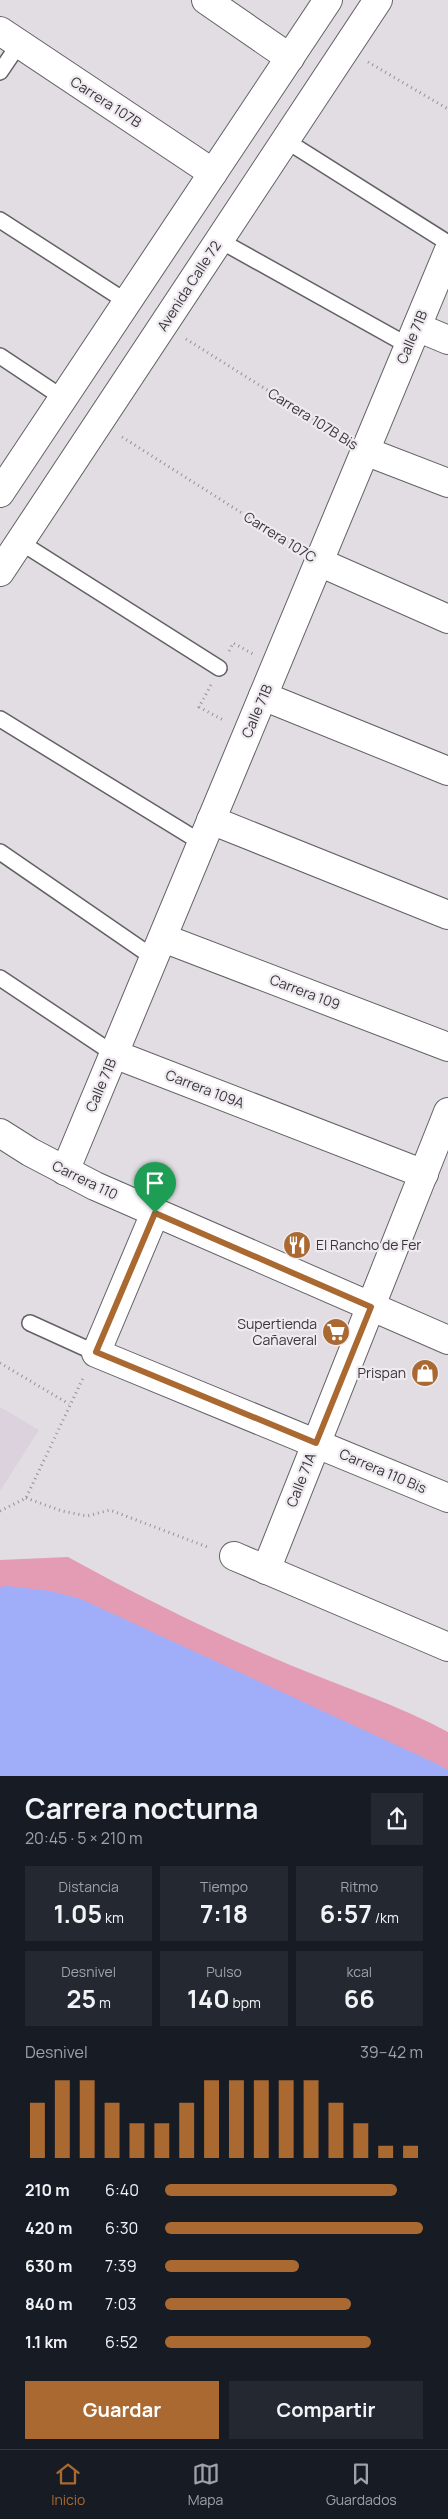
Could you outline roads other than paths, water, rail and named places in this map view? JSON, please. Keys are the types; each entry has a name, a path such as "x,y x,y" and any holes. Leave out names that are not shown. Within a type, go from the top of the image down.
{"street":[{"path":"206,0 290,58"},
{"path":"0,493 328,0"},
{"name":"Avenida Calle 72","path":"0,572 378,0"},
{"name":"Carrera 107B","path":"9,38 213,173"},
{"name":"Calle 71B","path":"65,1170 448,252"},
{"path":"413,336 448,340"},
{"name":"Carrera 107B Bis","path":"365,451 448,483"},
{"name":"Carrera 107C","path":"319,562 448,619"},
{"path":"263,696 448,771"},
{"path":"207,831 448,915"},
{"name":"Carrera 109","path":"158,948 448,1047"},
{"name":"Carrera 109A","path":"114,1054 424,1174"},
{"name":"Calle 71A","path":"266,1570 448,1112"},
{"name":"Carrera 110","path":"0,1133 65,1170 155,1213 448,1340"},
{"path":"96,1352 155,1213"},
{"name":"Carrera 110 Bis","path":"96,1352 448,1498"},
{"path":"234,1556 448,1647"}],"lane":[{"path":"0,72 9,38"},
{"path":"285,140 448,243"},
{"path":"0,220 127,302"},
{"path":"219,240 413,336"},
{"path":"0,356 63,398"},
{"path":"20,542 219,668"},
{"path":"0,719 207,831"},
{"name":"Carrera 109","path":"0,852 158,948"},
{"name":"Carrera 109A","path":"0,978 114,1054"},
{"path":"30,1323 96,1352"}],"water":[{"path":"0,1587 51,1591 81,1599 435,1763 448,1770 448,1776 0,1776"}],"place":[{"name":"El Rancho de Fer","path":"297,1245"},
{"name":"Supertienda Cañaveral","path":"336,1332"},
{"name":"Prispan","path":"425,1373"}]}
